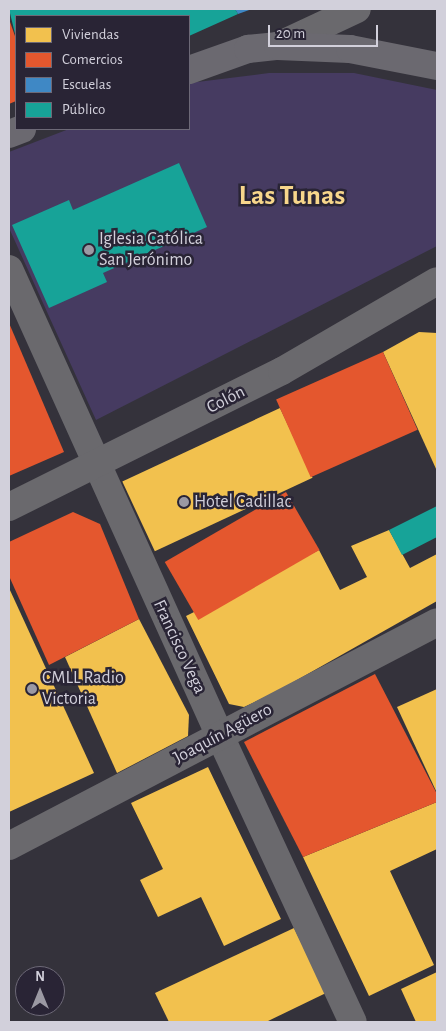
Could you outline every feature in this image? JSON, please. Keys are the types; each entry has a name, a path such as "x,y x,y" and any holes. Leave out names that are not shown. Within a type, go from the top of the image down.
{"main road":[{"path":"190,70 248,49 278,46 350,49 437,66"}],"street":[{"path":"278,46 357,9"},
{"name":"Francisco Vega","path":"9,269 96,466 353,1022"},
{"name":"Colón","path":"9,507 96,466 282,371 437,281"},
{"name":"Joaquín Agüero","path":"9,846 437,622"}],"shaded area":[{"path":"269,73 354,73 437,90 437,246 96,420 9,228 9,152 66,130 190,130 190,83"}],"building: Viviendas":[{"path":"419,332 437,333 437,471 383,352"},
{"path":"280,408 313,478 155,551 122,482"},
{"path":"389,530 410,568 437,554 437,601 274,693 244,707 229,704 186,616 319,550 340,590 367,577 351,546"},
{"name":"CMLL Radio Victoria","path":"9,588 94,773 9,812"},
{"path":"139,619 189,715 188,736 117,773 65,657"},
{"path":"437,689 437,793 397,707"},
{"path":"208,767 281,919 224,946 201,897 158,917 140,880 163,869 131,803"},
{"path":"437,802 437,849 390,871 434,965 369,996 303,857"},
{"path":"294,928 326,993 266,1022 169,1022 155,993"},
{"path":"437,972 437,1022 416,1022 401,989"}],"building: Comercios":[{"path":"9,19 15,36 15,101 9,104"},
{"path":"9,323 64,452 9,476"},
{"path":"383,352 418,430 311,477 276,400"},
{"path":"286,492 320,550 198,620 165,562"},
{"path":"73,512 100,524 139,619 49,665 9,576 9,542"},
{"path":"375,674 437,794 437,802 303,857 244,742"}],"building: Escuelas":[{"path":"235,9 252,9 238,14"}],"building: Público":[{"path":"9,9 235,9 238,14 190,36 190,15 15,15 15,34"},
{"name":"Iglesia Católica San Jerónimo","path":"179,163 207,227 103,273 107,282 49,308 12,225 69,200 73,210"},
{"path":"437,506 437,537 402,555 389,530"}],"place":[{"name":"Iglesia Católica San Jerónimo","path":"89,250"},
{"name":"Hotel Cadillac","path":"184,502"},
{"name":"CMLL Radio Victoria","path":"32,689"}],"district":[{"name":"Las Tunas","path":"292,196"}]}
